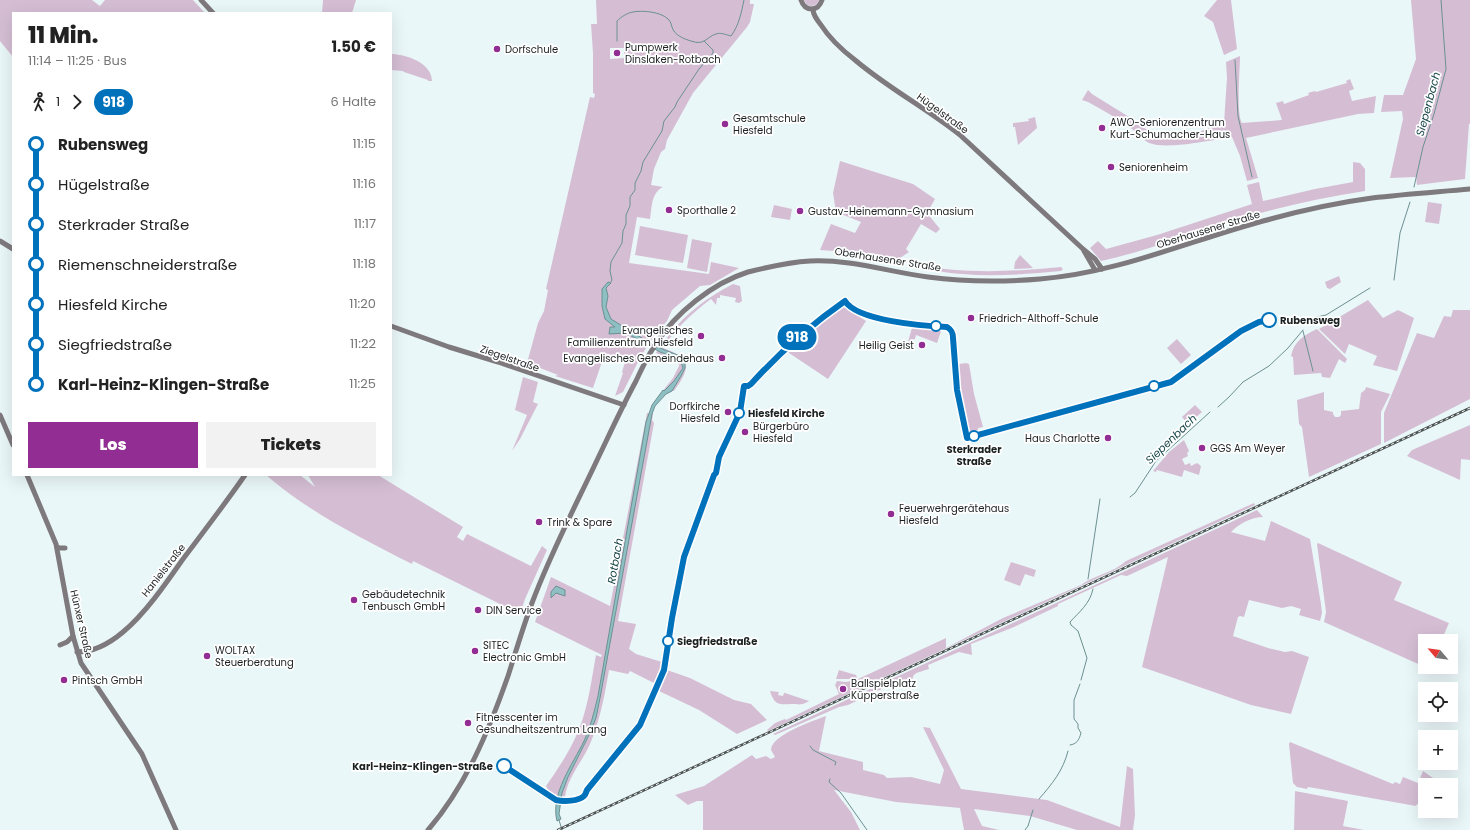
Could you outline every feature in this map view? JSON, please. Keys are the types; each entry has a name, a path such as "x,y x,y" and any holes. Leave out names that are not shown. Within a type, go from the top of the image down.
{"main road":[{"path":"201,0 212,12"},
{"path":"801,0 806,8 813,9 819,6 822,0"},
{"name":"Hügelstraße","path":"813,9 815,17 826,34 837,46 874,76 939,119 960,135 1095,259 1102,269"},
{"name":"Oberhausener Straße","path":"624,405 650,353 657,342 682,313 696,301 723,284 752,271 802,262 824,261 859,264 928,277 951,279 998,281 1040,279 1102,269 1137,260 1218,234 1307,210 1369,199 1470,189"},
{"path":"0,241 12,248"},
{"name":"Hügelstraße","path":"1083,249 1095,270"},
{"name":"Ziegelstraße","path":"392,326 449,347 624,405"},
{"path":"428,830 452,798 478,750 498,704 532,603 551,557 624,405"},
{"path":"0,416 12,443"},
{"name":"Hünxer Straße","path":"27,476 56,547 73,636 81,663 142,754 176,830"},
{"name":"Hanielstraße","path":"77,652 93,650 104,645 129,627 165,584 244,476"},
{"path":"56,547 65,548"},
{"path":"60,645 73,636"}],"shaded area":[{"path":"0,0 92,0 100,6 105,0 193,0 204,12 12,12 12,56 0,41"},
{"path":"323,0 356,0 352,12 322,12"},
{"path":"596,0 750,0 750,4 754,4 750,22 747,27 693,93 667,140 665,149 661,152 654,169 651,185 663,187 654,197 650,219 637,217 629,263 709,274 711,262 739,268 710,285 700,286 672,310 667,321 654,336 641,356 623,392 615,396 626,359 605,353 593,388 555,376 558,375 527,363 538,323 544,311 548,290 546,289 590,97 594,98 595,94 593,93 591,24 597,24","holes":["610,48 624,48 624,58 610,59"]},
{"path":"804,0 819,0 816,5 811,6 807,5"},
{"path":"1217,0 1231,0 1237,49 1224,55 1213,22 1204,16"},
{"path":"1411,0 1470,0 1470,124 1465,179 1417,185 1416,177 1390,178 1403,119 1402,111 1381,112 1384,95 1403,95 1416,59"},
{"path":"392,54 411,58 423,65 428,69 432,81 428,81 403,71 392,70"},
{"path":"1240,56 1239,111 1242,123 1282,120 1276,103 1283,101 1284,104 1309,95 1308,93 1347,83 1346,81 1350,79 1354,89 1349,91 1352,101 1376,96 1374,113 1358,114 1246,138 1258,178 1247,181 1240,156 1232,137 1178,145 1157,145 1149,143 1118,119 1082,100 1088,90 1144,128 1153,132 1193,134 1224,123 1227,78 1226,62"},
{"path":"1035,117 1037,128 1018,145 1013,123 1029,121 1028,119"},
{"path":"840,161 913,184 935,199 927,213 940,229 936,233 921,224 906,249 909,252 894,262 847,252 820,250 831,224 855,233 861,222 836,212 833,193"},
{"path":"1353,162 1360,163 1365,169 1365,191 1314,200 1265,212 1232,221 1151,248 1101,261 1090,248 1098,241 1106,249 1157,235 1252,204 1247,185 1259,182 1263,201 1353,182"},
{"path":"1428,202 1442,204 1439,224 1425,222"},
{"path":"774,205 792,209 790,220 771,217"},
{"path":"640,226 688,235 683,263 635,255"},
{"path":"692,239 712,243 707,272 687,268"},
{"path":"1020,255 1034,268 1014,269 1015,262"},
{"path":"912,264 967,271 1005,271 1061,267 1063,269 1061,271 1024,274 974,275 949,273 910,266"},
{"path":"1339,276 1341,282 1330,289 1327,288 1325,282"},
{"path":"733,284 740,286 742,301 739,303 735,302 736,298 720,295 720,298 717,298 716,305 711,299 684,322 663,348 684,360 686,370 680,383 674,391 666,394 663,391 661,393 673,378 679,364 656,353 659,347 661,347 676,327 692,311"},
{"path":"1368,300 1383,318 1398,310 1414,318 1397,371 1373,365 1377,356 1349,344 1345,354 1319,329"},
{"path":"842,306 866,321 828,379 786,351 815,326"},
{"path":"1453,310 1470,310 1470,399 1384,443 1384,413 1417,333 1434,338 1444,316 1451,317"},
{"path":"912,328 941,331 937,343 916,335 915,339 912,340 912,346 907,345"},
{"path":"1317,329 1347,359 1345,363 1339,359 1330,378 1322,377 1321,373 1294,375 1293,357 1291,356 1294,346 1304,336"},
{"path":"1177,339 1191,355 1181,364 1167,348"},
{"path":"959,364 969,364 974,394 983,427 969,433 963,411 958,366"},
{"path":"523,377 538,382 533,402 538,404 512,451 527,415 515,410"},
{"path":"1366,387 1390,394 1381,412 1381,444 1309,477 1302,427 1299,424 1297,400 1324,392 1324,410 1333,412 1335,417 1339,417 1341,415 1341,411 1359,409 1361,393"},
{"path":"1195,405 1202,412 1188,424 1182,417"},
{"path":"647,413 653,414 652,420 654,423 618,621 636,624 629,649 636,654 662,662 660,671 654,683 630,671 628,674 609,670 598,722 589,746 573,774 565,797 551,792 546,786 566,755 579,730 587,705 596,655 601,657 602,655 535,622 551,577 610,606"},
{"path":"1470,425 1470,460 1461,459 1460,480 1407,456 1412,450"},
{"path":"1184,440 1189,451 1187,453 1188,456 1182,459 1185,465 1190,463 1191,466 1197,463 1201,466 1199,475 1184,470 1182,477 1157,470 1156,472 1153,471 1169,452"},
{"path":"267,476 301,476 315,487 309,476 380,476 463,527 457,537 463,541 467,534 531,566 542,546 547,550 525,599 520,614 413,561 412,564 336,524 283,489"},
{"path":"1254,503 1255,505 768,731 767,730 775,723 785,719 786,720 839,694 835,685 837,681 846,682 856,680 946,638 946,648 1003,618 1081,585 1126,561"},
{"path":"1257,510 1263,517 1254,518 1238,526 1231,532 1265,541 1271,521 1310,539 1321,604 1322,613 1320,621 1299,615 1301,609 1291,606 1282,608 1249,600 1244,617 1238,617 1233,636 1268,648 1285,652 1292,651 1309,657 1291,714 1251,705 1142,667 1168,557 1127,576 1121,575 1058,604 1058,606 1014,627 971,644 972,655 959,652 928,665 929,669 913,676 913,688 892,684 848,705 839,707 775,735 773,734"},
{"path":"1318,543 1402,582 1394,600 1449,623 1444,634 1418,634 1418,664 1324,622 1326,612"},
{"path":"1011,562 1036,570 1034,577 1025,574 1020,586 1004,580"},
{"path":"667,670 690,678 734,700 751,704 767,720 737,734 699,710 659,691 660,683"},
{"path":"839,670 856,675 857,678 836,679"},
{"path":"770,691 779,692 778,695 783,696 785,693 809,701 804,704 780,704 773,699"},
{"path":"826,716 819,751 863,762 863,770 884,775 887,778 911,777 940,784 944,770 923,727 930,728 961,789 1047,800 1120,827 1127,766 1133,769 1135,815 1133,830 1077,830 1030,816 974,809 982,826 999,830 964,830 960,808 896,802 834,790 851,812 860,830 703,830 703,801 697,801 688,805 675,795 704,786 752,755 756,759 766,756 771,759 775,757 771,750 773,744 778,739 794,729"},
{"path":"1290,742 1393,784 1395,782 1400,784 1403,777 1418,783 1418,804 1416,806 1308,787 1307,789 1297,787 1293,783"},
{"path":"1423,771 1433,778 1420,778"},
{"path":"1295,791 1348,801 1343,826 1364,830 1294,830"}],"water":[{"path":"608,282 611,283 606,288 608,296 606,307 611,319 655,346 680,356 685,362 685,368 672,391 666,394 655,406 652,414 596,718 568,777 562,793 559,814 561,819 557,821 557,800 560,790 586,735 598,696 646,422 652,405 663,390 664,391 674,381 683,368 679,359 660,352 626,333 609,334 610,327 615,327 605,319 602,306 602,289"},
{"path":"556,586 565,590 565,596 556,593 551,598 551,592"}],"waterway":[{"name":"Rotbach","path":"617,41 617,21 626,14 637,11 652,12 665,17 670,21 673,30 677,34 685,39 696,42 702,42 718,33 731,36 741,15 744,0"},
{"name":"Siepenbach","path":"1414,187 1423,147 1434,114 1446,69 1441,0"},
{"path":"611,282 611,262 622,243 623,231 626,224 626,215 630,206 630,197 635,190 635,183 641,171 643,162 662,131 664,121 675,107 699,69 713,53 713,50 704,41"},
{"path":"1235,60 1238,116 1252,177"},
{"name":"Siepenbach","path":"1394,280 1400,233 1410,202"},
{"name":"Siepenbach","path":"1308,319 1326,315 1370,288"},
{"name":"Siepenbach","path":"1218,407 1243,382 1269,366 1288,348 1303,330"},
{"path":"1303,331 1313,371"},
{"name":"Siepenbach","path":"1130,497 1135,493 1156,461 1210,412"},
{"name":"Siepenbach","path":"1088,579 1100,499"},
{"name":"Siepenbach","path":"1081,680 1087,658 1078,631 1071,625 1070,622 1087,603 1093,589"},
{"name":"Siepenbach","path":"1070,745 1077,741 1081,733 1078,728 1078,724 1074,719 1074,700 1080,684"},
{"path":"810,746 813,750 836,762 835,765"},
{"name":"Siepenbach","path":"1039,799 1060,771 1068,751"},
{"path":"830,779 829,782 841,793 867,830"},
{"name":"Siepenbach","path":"1025,830 1028,826 1033,810"},
{"name":"Rotbach","path":"559,820 562,830"}],"railway":[{"path":"558,830 1470,408"}],"bus line":[{"name":"918","path":"504,766 556,800 564,801 578,799 584,797 587,790 640,725 664,670 684,557 716,473 715,469 719,457 740,412 744,386 751,384 788,344 845,301 847,305 866,315 897,322 950,328 953,333 957,390 967,438 1171,382 1250,325 1269,320"}],"place":[{"name":"Dorfschule","path":"497,49"},
{"name":"Pumpwerk Dinslaken-Rotbach","path":"617,53"},
{"name":"Gesamtschule Hiesfeld","path":"725,124"},
{"name":"AWO-Seniorenzentrum Kurt-Schumacher-Haus","path":"1102,128"},
{"name":"Seniorenheim","path":"1111,167"},
{"name":"Sporthalle 2","path":"669,210"},
{"name":"Gustav-Heinemann-Gymnasium","path":"800,211"},
{"name":"Friedrich-Althoff-Schule","path":"971,318"},
{"name":"Rubensweg","path":"1269,320"},
{"name":"Evangelisches Familienzentrum Hiesfeld","path":"701,336"},
{"name":"Heilig Geist","path":"922,345"},
{"name":"Evangelisches Gemeindehaus","path":"722,358"},
{"name":"Dorfkirche Hiesfeld","path":"728,412"},
{"name":"Hiesfeld Kirche","path":"739,413"},
{"name":"Bürgerbüro Hiesfeld","path":"745,432"},
{"name":"Sterkrader Straße","path":"974,436"},
{"name":"Haus Charlotte","path":"1108,438"},
{"name":"GGS Am Weyer","path":"1202,448"},
{"name":"Feuerwehrgerätehaus Hiesfeld","path":"891,514"},
{"name":"Trink & Spare","path":"539,522"},
{"name":"Gebäudetechnik Tenbusch GmbH","path":"354,600"},
{"name":"DIN Service","path":"478,610"},
{"name":"Siegfriedstraße","path":"668,641"},
{"name":"SITEC Electronic GmbH","path":"475,651"},
{"name":"WOLTAX Steuerberatung","path":"207,656"},
{"name":"Pintsch GmbH","path":"64,680"},
{"name":"Ballspielplatz Küpperstraße","path":"843,689"},
{"name":"Fitnesscenter im Gesundheitszentrum Lang","path":"468,723"},
{"name":"Karl-Heinz-Klingen-Straße","path":"504,766"}]}
